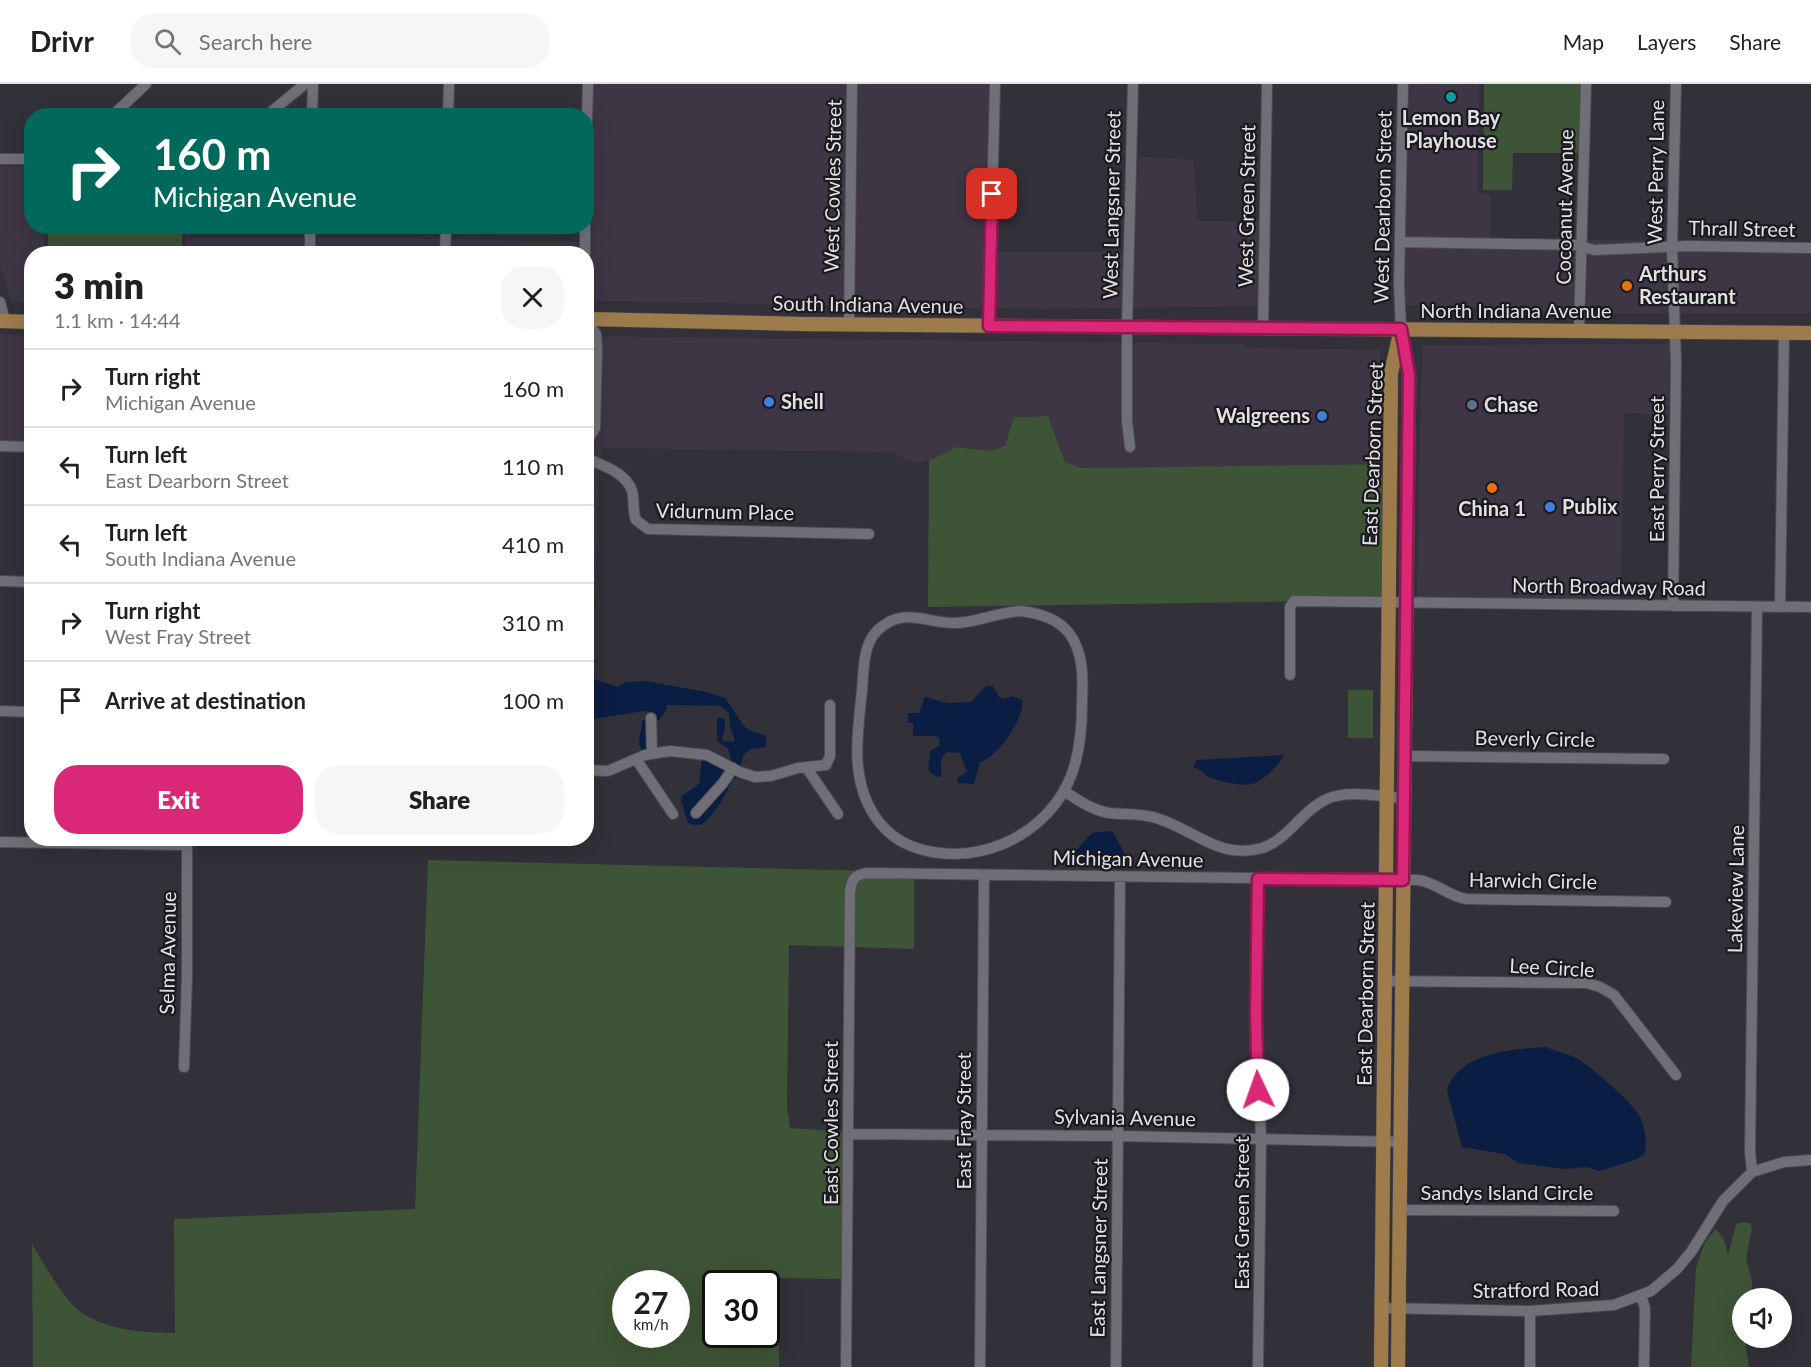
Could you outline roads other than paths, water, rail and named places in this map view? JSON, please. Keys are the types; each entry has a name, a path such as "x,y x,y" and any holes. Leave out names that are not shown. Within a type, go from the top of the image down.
{"main road":[{"name":"South Indiana Avenue","path":"594,320 1401,329"},
{"path":"2,321 24,321"},
{"name":"North Indiana Avenue","path":"1401,329 1811,333"},
{"name":"East Dearborn Street","path":"1381,1367 1391,373 1401,329"},
{"name":"East Dearborn Street","path":"1398,1367 1409,374 1401,329"}],"street":[{"path":"120,108 146,84"},
{"path":"276,108 305,84"},
{"path":"312,108 313,84"},
{"path":"448,108 449,84"},
{"path":"587,108 588,84"},
{"name":"West Cowles Street","path":"849,324 852,84"},
{"path":"989,326 995,84"},
{"name":"West Langsner Street","path":"1127,327 1133,84"},
{"name":"West Green Street","path":"1263,328 1267,84"},
{"name":"West Dearborn Street","path":"1401,329 1403,84"},
{"name":"Cocoanut Avenue","path":"1579,330 1586,84"},
{"name":"West Perry Lane","path":"1674,332 1672,246 1676,84"},
{"path":"0,159 24,159"},
{"name":"Thrall Street","path":"1400,242 1577,245 1594,250 1672,246 1811,248"},
{"path":"0,302 2,321"},
{"path":"1127,327 1127,421 1130,447"},
{"path":"594,330 597,334 597,350 596,428 594,431"},
{"name":"East Perry Street","path":"1673,606 1676,374 1674,332"},
{"path":"1780,607 1784,333"},
{"path":"0,447 24,447"},
{"name":"Vidurnum Place","path":"594,462 627,481 633,493 636,520 648,529 869,534"},
{"path":"0,581 24,582"},
{"name":"North Broadway Road","path":"1290,675 1290,607 1294,601 1811,607"},
{"name":"Lakeview Lane","path":"1752,1172 1750,1152 1757,607"},
{"path":"1013,611 1039,614 1064,628 1078,650 1083,678 1078,752 1064,791 1047,812 1021,834 1001,845 980,852 953,855 932,853 908,845 894,837 877,819 869,806 856,760 865,654 873,635 885,624 904,617 915,616 955,623 976,621 1013,611"},
{"path":"594,770 608,771 652,753 670,751 699,753 720,760 746,774 765,777 806,767 826,765 830,756 830,705"},
{"path":"0,711 24,712"},
{"path":"651,718 652,753"},
{"name":"Beverly Circle","path":"1405,756 1664,759"},
{"path":"636,759 673,814"},
{"path":"806,767 838,814"},
{"path":"696,813 723,783 733,768"},
{"path":"1064,791 1098,810 1158,818 1222,849 1239,851 1249,851 1270,845 1317,805 1329,798 1339,795 1404,798"},
{"path":"0,843 24,843"},
{"name":"Selma Avenue","path":"184,1067 187,846"},
{"name":"Michigan Avenue","path":"853,879 860,874 867,873 1403,880"},
{"name":"East Fray Street","path":"980,1367 984,875"},
{"name":"East Langsner Street","path":"1116,1367 1120,877"},
{"name":"East Cowles Street","path":"846,1367 850,893 853,879"},
{"name":"East Green Street","path":"1258,879 1256,1013 1261,1139 1258,1367"},
{"name":"Harwich Circle","path":"1403,880 1427,882 1462,899 1666,902"},
{"name":"Lee Circle","path":"1385,981 1587,983 1600,987 1617,997 1676,1074"},
{"name":"Sylvania Avenue","path":"849,1134 1119,1136 1400,1142"},
{"name":"Stratford Road","path":"1382,1308 1530,1311 1601,1308 1641,1296 1651,1291 1677,1269 1723,1201 1752,1172 1784,1162 1811,1160"},
{"name":"Sandys Island Circle","path":"1400,1210 1614,1211"},
{"path":"1641,1296 1645,1308 1644,1367"},
{"path":"1530,1311 1530,1367"}],"water":[{"path":"594,679 618,687 626,682 645,681 706,692 725,698 744,726 766,736 766,747 751,749 744,754 741,775 732,780 720,804 706,821 694,825 688,823 681,801 682,796 699,784 702,757 727,764 731,760 728,750 717,741 717,718 723,718 725,723 723,741 735,740 730,726 729,713 720,706 667,705 667,709 659,720 652,720 653,750 644,754 639,740 642,720 650,715 644,711 594,719"},
{"path":"986,686 993,686 999,697 1004,699 1013,696 1022,700 1022,708 1015,726 995,753 980,762 974,784 958,783 957,778 967,772 960,753 947,752 944,755 941,760 941,776 937,777 929,771 928,766 930,751 940,745 939,738 913,736 913,723 908,723 908,713 919,713 925,697 947,703 971,702"},
{"path":"1284,755 1266,776 1248,785 1213,779 1193,767 1197,760"},
{"path":"1113,832 1126,856 1125,861 1065,864 1060,861 1061,858 1069,858 1092,833"},
{"path":"1546,1047 1572,1056 1583,1063 1630,1104 1637,1112 1644,1128 1646,1141 1644,1155 1599,1171 1586,1167 1565,1169 1519,1163 1504,1154 1462,1147 1447,1090 1453,1077 1475,1060 1489,1055 1503,1051"}],"place":[{"name":"Lemon Bay Playhouse","path":"1451,97"},
{"name":"Arthurs Restaurant","path":"1627,286"},
{"name":"Shell","path":"769,402"},
{"name":"Chase","path":"1472,405"},
{"name":"Walgreens","path":"1322,416"},
{"name":"China 1","path":"1492,488"},
{"name":"Publix","path":"1550,507"}]}
